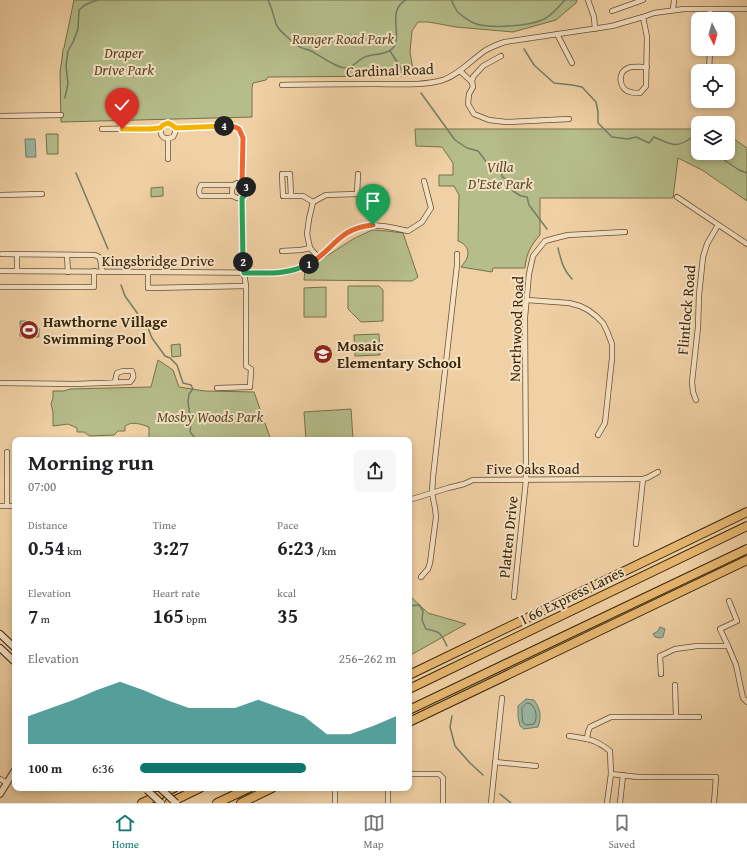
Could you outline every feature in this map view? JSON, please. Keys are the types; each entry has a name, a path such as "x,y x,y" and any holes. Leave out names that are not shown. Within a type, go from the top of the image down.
{"highway":[{"path":"412,674 747,512"},
{"name":"I 66 Express Lanes","path":"412,688 747,526"},
{"path":"412,709 747,549"},
{"path":"412,721 747,560"},
{"path":"142,803 168,791"},
{"path":"169,803 194,791"},
{"path":"218,803 243,791"},
{"path":"241,803 266,791"}],"main road":[{"path":"0,634 12,645"},
{"path":"0,648 12,659"},
{"path":"148,791 161,803"},
{"path":"163,791 176,803"}],"street":[{"path":"588,0 594,18 595,29"},
{"path":"612,11 642,0"},
{"path":"673,10 674,0"},
{"name":"Cardinal Road","path":"282,85 424,83 444,79 460,71 485,51 499,44 512,41 612,26 654,13 673,10 747,9"},
{"path":"643,17 647,37 646,86 640,92 630,93 623,89 620,82 620,77 627,68 646,67"},
{"path":"557,34 572,63"},
{"path":"502,56 483,66 473,77 473,87 469,94 468,104 474,114 489,120 506,122 568,119"},
{"path":"460,71 472,82"},
{"path":"0,116 61,115"},
{"path":"102,129 160,128 168,123 176,128 235,127 239,129 243,138 242,183 247,190 247,194 242,198 237,198 233,196 201,196 199,194 201,185 234,185 242,183"},
{"path":"160,128 161,134 164,138 168,139"},
{"path":"168,139 173,137 176,133 176,128"},
{"path":"168,139 168,160"},
{"path":"290,196 290,174 282,174 283,196 290,196 303,196 313,202"},
{"path":"313,202 326,196 358,194 358,174"},
{"name":"Kingsbridge Drive","path":"0,271 290,272 304,267 319,258 342,236 358,228 379,225 408,231 422,222 431,208 424,181"},
{"path":"233,196 232,192 234,185"},
{"path":"0,195 42,194"},
{"path":"677,197 747,244"},
{"path":"217,388 250,387 251,369 246,366 246,286 243,255 242,198"},
{"path":"313,202 307,234 310,248 319,258"},
{"name":"Flintlock Road","path":"696,400 692,382 703,256 707,244 718,225"},
{"name":"Northwood Road","path":"526,480 525,317 529,274 533,256 545,241 568,235 625,232"},
{"path":"282,251 310,248"},
{"path":"2,254 97,256 100,258 102,272"},
{"path":"17,254 18,271"},
{"path":"421,577 430,563 436,517 432,493 433,476 457,254"},
{"path":"67,255 68,272"},
{"path":"0,287 94,287 94,272"},
{"path":"148,272 148,288 246,286"},
{"path":"527,300 568,303 580,306 596,316 607,330 612,344 612,358 605,423 598,435"},
{"path":"0,383 74,384 115,382"},
{"path":"7,452 7,506"},
{"name":"Five Oaks Road","path":"412,499 473,480 642,479 658,472"},
{"path":"636,544 642,479"},
{"name":"Platten Drive","path":"514,597 526,480"},
{"path":"0,506 12,506"},
{"path":"729,600 737,621 720,630 736,665 743,698 747,702"},
{"path":"661,674 660,656 676,649 697,646 728,646"},
{"path":"675,685 676,717"},
{"path":"491,803 502,698"},
{"path":"587,739 590,727 611,717 699,717"},
{"path":"569,736 600,743 610,751 612,774 607,803"},
{"path":"496,762 536,766"},
{"path":"412,774 439,774 443,778 443,803"},
{"path":"612,774 638,777 716,777 714,803"},
{"path":"0,794 12,775"},
{"path":"620,803 623,775"},
{"path":"0,779 7,783"},
{"path":"335,791 335,803"},
{"path":"388,791 388,803"}],"green space":[{"path":"74,0 577,0 576,3 556,20 513,32 418,22 412,31 410,52 413,70 409,71 408,76 268,77 266,80 253,83 252,117 61,122 60,72 63,49"},
{"name":"Villa D'Este Park","path":"415,129 691,129 691,160 735,160 735,140 747,148 747,201 702,170 678,158 673,198 540,198 540,235 534,242 526,258 525,268 493,268 492,272 461,267 467,259 468,250 458,241 459,195 454,186 439,186 439,175 453,175 453,163 442,147 416,146"},
{"path":"46,134 58,134 58,154 47,154"},
{"path":"163,187 163,196 151,197 151,188"},
{"path":"372,230 403,233 418,277 412,281 304,280 305,270 353,239"},
{"path":"348,286 379,286 383,290 383,321 361,322 348,309"},
{"path":"326,287 326,317 304,317 304,288"},
{"path":"379,334 380,355 355,356 354,335"},
{"path":"180,344 181,356 172,357 171,345"},
{"name":"Mosby Woods Park","path":"158,360 173,370 179,387 205,391 254,392 270,437 149,437 149,427 137,424 128,424 125,426 125,431 118,431 114,435 90,436 84,432 77,432 77,428 68,424 53,426 53,412 51,404 53,391 64,391 70,389 151,387"},
{"path":"351,409 353,437 306,437 304,412"},
{"path":"412,598 428,613 466,624 412,654"}],"water":[{"path":"25,139 35,139 36,157 26,157"},
{"name":"Hawthorne Village Swimming Pool","path":"20,321 26,321 27,328 39,328 39,337 20,336"},
{"path":"660,627 665,629 663,637 655,637 653,634 658,631"},
{"path":"526,699 534,700 538,706 540,716 538,727 524,729 520,726 518,706"}],"waterway":[{"path":"65,98 68,83 66,66 68,51 78,29 79,10 85,5 97,0"},
{"path":"268,0 277,26 281,31 301,48 311,51 343,68 352,66 365,57 389,51 394,47 396,41 397,11 400,5 406,0"},
{"path":"451,0 458,12 464,17 480,25 494,26 520,25 545,19 565,0"},
{"path":"524,49 534,65 554,83 582,87 596,102 598,123 612,137 628,139 636,137 649,143 654,137 673,144 681,143 691,138"},
{"path":"390,51 405,74"},
{"path":"421,93 455,140 467,148 478,151 487,164 502,172 502,177 511,181 513,191 521,196 527,197 529,205 547,229"},
{"path":"724,160 739,170 747,173"},
{"path":"76,173 108,249"},
{"path":"558,248 564,268 572,279"},
{"path":"121,285 125,296 148,328 152,338 165,356 170,358 177,365 183,383 191,385 193,389 189,394 188,402 191,423 190,432 194,437"},
{"path":"412,606 419,605 423,611 422,620 426,629 440,633 447,646"},
{"path":"452,716 450,727 455,746 483,775"},
{"path":"500,794 511,803"}],"place":[{"name":"Hawthorne Village Swimming Pool","path":"29,330"},
{"name":"Mosaic Elementary School","path":"323,354"}],"route":[{"path":"122,129 160,128 168,123 176,128 224,126 239,129 243,138 242,183 247,190 247,194 242,198 244,273 281,273 296,270 319,258 349,231 363,226 373,225"}],"park label":[{"name":"Ranger Road Park","path":"343,38"},
{"name":"Draper Drive Park","path":"124,60"}]}
